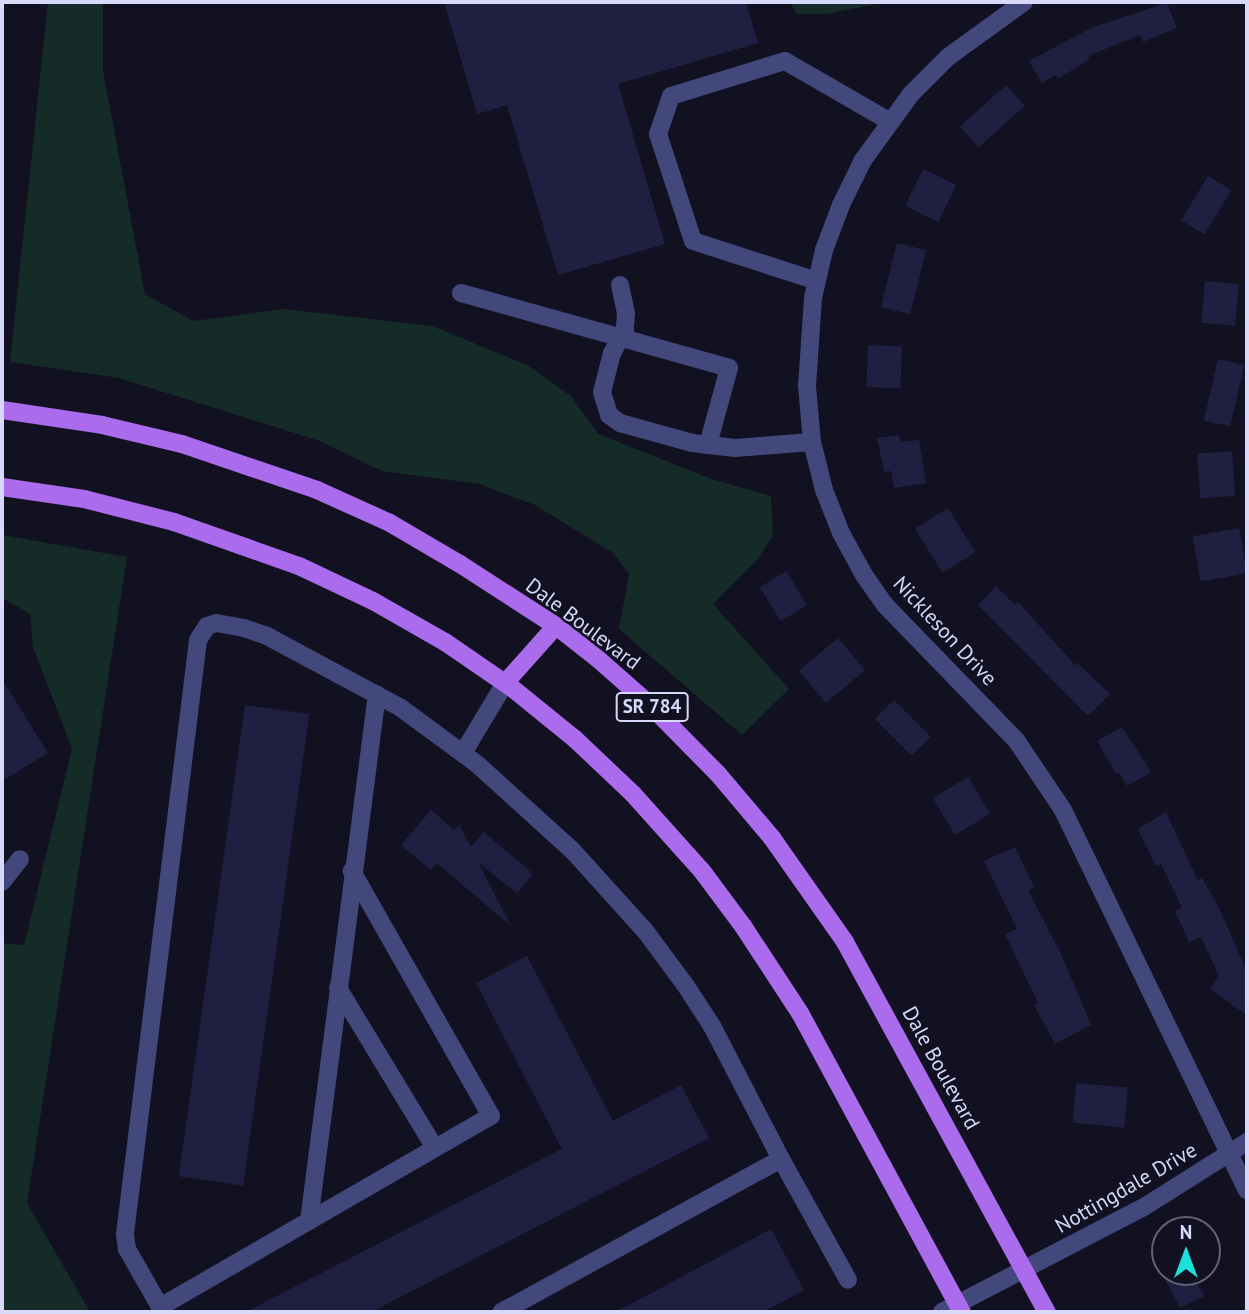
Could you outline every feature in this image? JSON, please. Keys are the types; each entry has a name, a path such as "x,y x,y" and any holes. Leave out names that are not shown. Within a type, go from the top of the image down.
{"main road":[{"name":"Dale Boulevard","path":"2,410 102,425 182,444 317,490 390,523 460,564 556,626 648,702 718,774 772,838 845,942 1047,1312"},
{"path":"2,487 84,499 174,522 299,566 409,621 505,683 575,739 633,794 702,870 743,926 800,1013 954,1310"},
{"path":"505,683 556,626"}],"street":[{"name":"Nickleson Drive","path":"1024,2 948,57 889,121 863,160 837,213 817,281 807,347 812,442 824,490 841,533 864,575 885,605 1016,740 1063,810 1247,1190"},
{"path":"817,281 693,242 658,134 671,96 785,61 889,121"},
{"path":"620,285 626,313 621,337 612,353 602,392 609,415 620,423 708,445 770,448 812,442"},
{"path":"461,293 729,368 708,445"},
{"path":"352,871 491,1116 161,1310 127,1249 125,1234 200,633 216,623 244,628 304,655 377,694 438,733 572,850 646,932 712,1026 781,1160 848,1280"},
{"path":"463,753 505,683"},
{"path":"309,1221 352,871 377,694"},
{"path":"2,882 20,859"},
{"path":"338,988 435,1148"},
{"name":"Nottingdale Drive","path":"954,1310 1144,1206 1247,1142"},
{"path":"501,1312 781,1160"}],"green space":[{"path":"48,2 103,2 103,71 145,294 193,321 284,309 432,326 527,365 571,396 598,434 711,479 771,496 773,535 758,559 713,604 789,689 742,735 619,629 629,574 613,553 535,505 479,484 382,471 320,441 119,378 10,362"},
{"path":"790,2 887,2 827,14 797,14"},
{"path":"2,535 127,557 27,1203 90,1312 2,1312 2,943 24,945 72,749 33,647 30,614 2,598"}],"building":[{"path":"444,2 746,2 758,43 618,84 665,244 558,275 507,105 477,114"},
{"path":"1167,3 1177,28 1143,42 1140,35 1088,56 1090,59 1058,79 1056,75 1042,83 1029,61 1093,27"},
{"path":"1006,85 1025,106 979,147 960,126"},
{"path":"923,169 956,185 938,222 905,206"},
{"path":"1208,176 1231,190 1204,234 1181,221"},
{"path":"897,243 926,250 910,314 881,307"},
{"path":"1205,281 1239,284 1235,326 1201,323"},
{"path":"868,345 902,346 901,388 867,387"},
{"path":"1218,359 1244,365 1230,426 1204,420"},
{"path":"899,435 900,442 919,440 926,483 894,488 891,471 884,472 877,438"},
{"path":"1232,451 1235,496 1200,498 1197,453"},
{"path":"948,508 976,552 942,573 915,529"},
{"path":"1239,528 1247,573 1201,581 1193,536"},
{"path":"786,571 807,605 781,621 760,587"},
{"path":"996,586 1015,605 1018,602 1075,665 1077,663 1110,694 1088,716 978,605"},
{"path":"838,638 865,670 826,703 799,671"},
{"path":"2,679 48,753 2,781"},
{"path":"894,700 931,737 912,756 875,719"},
{"path":"245,705 309,714 243,1185 179,1176"},
{"path":"1122,727 1151,772 1127,786 1119,773 1116,774 1097,741"},
{"path":"968,777 990,814 955,835 933,798"},
{"path":"431,810 454,830 459,825 471,847 484,832 533,874 517,893 478,862 511,926 437,863 431,870 401,845"},
{"path":"1166,812 1198,881 1202,878 1219,908 1247,972 1247,1015 1210,989 1219,976 1201,937 1189,942 1175,911 1182,908 1161,864 1156,866 1138,829"},
{"path":"1015,847 1034,887 1028,890 1062,956 1091,1025 1055,1044 1034,1005 1038,1003 1005,934 1017,929 984,861"},
{"path":"527,956 613,1121 681,1085 709,1138 371,1312 246,1312 562,1149 476,983"},
{"path":"1076,1083 1128,1088 1124,1127 1073,1123"},
{"path":"771,1229 804,1290 763,1312 616,1312"},
{"path":"1168,1286 1199,1286 1204,1296 1180,1308"}]}
